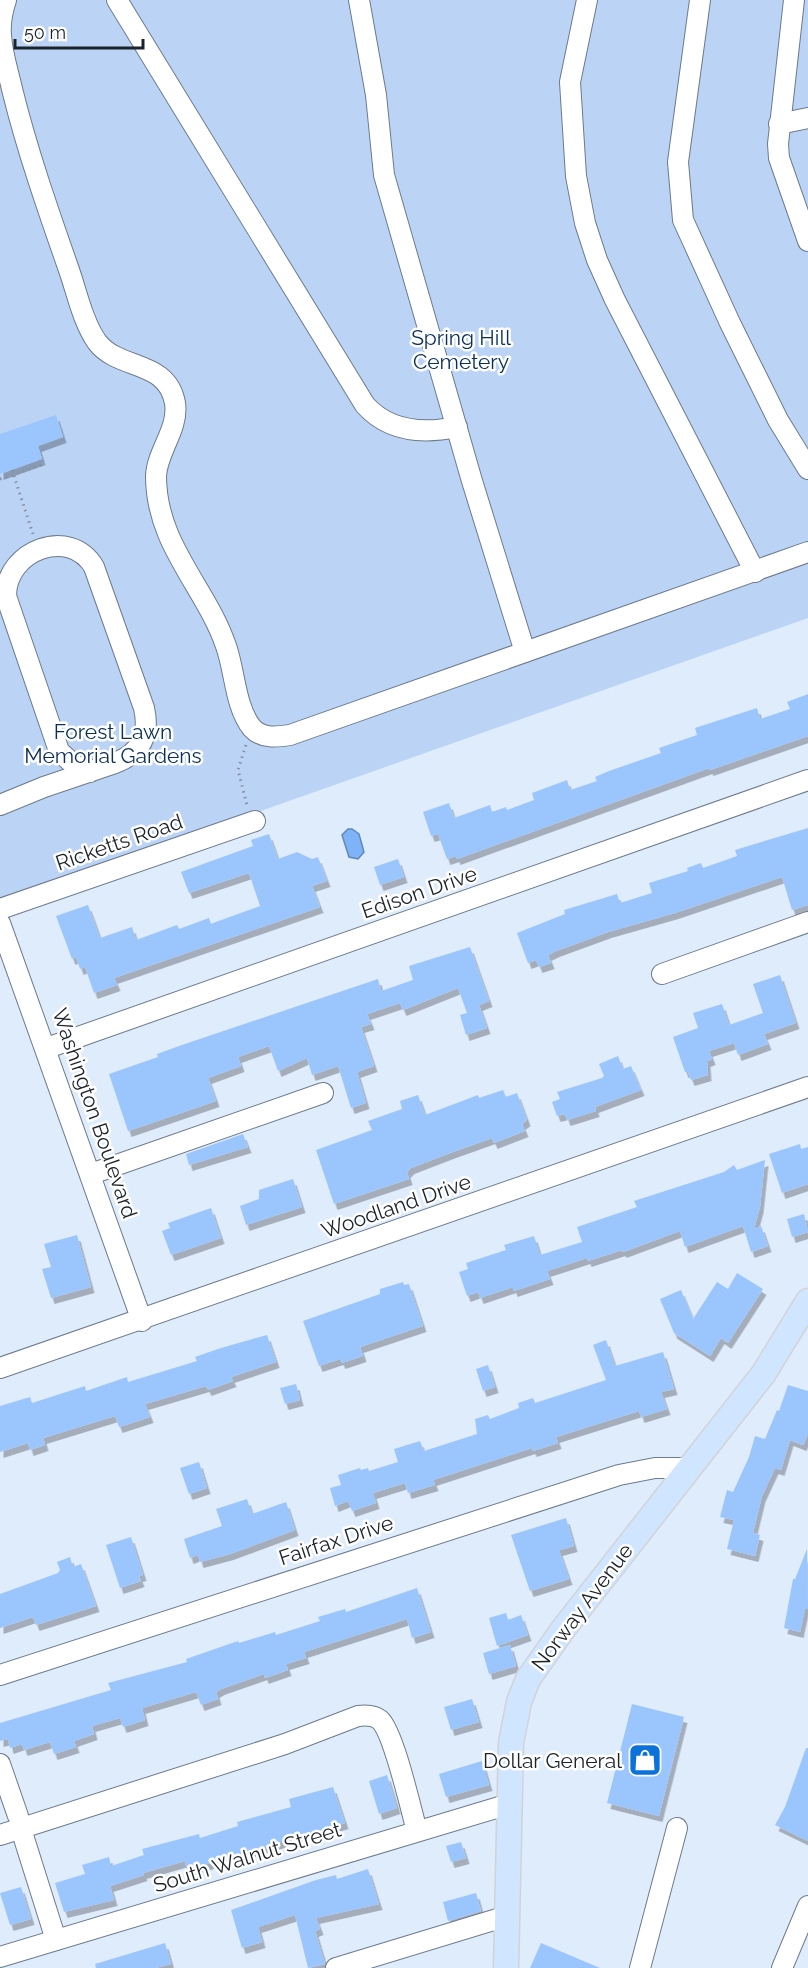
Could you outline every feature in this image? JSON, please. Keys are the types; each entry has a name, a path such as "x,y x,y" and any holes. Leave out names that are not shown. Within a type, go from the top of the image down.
{"main road":[{"name":"Norway Avenue","path":"506,1968 509,1804 514,1722 528,1679 564,1628 764,1373 802,1328 808,1301"}],"street":[{"path":"6,0 1,16 0,35 15,99 47,207 87,321 102,348 158,373 172,393 175,418 158,463 158,495 169,535 180,562 220,627 242,705 254,730 266,736 290,735 808,552"},
{"path":"117,0 365,405 384,422 397,427 429,431 457,427"},
{"path":"359,0 376,95 384,175 525,652"},
{"path":"587,0 570,82 576,176 585,223 597,260 615,300 755,572"},
{"path":"700,0 678,162 683,220 768,400 808,469"},
{"path":"794,0 779,124 779,158 808,241"},
{"path":"779,124 808,118"},
{"path":"0,805 90,772 134,754 144,737 146,719 94,567 81,552 60,546 39,551 21,559 9,575 6,586 9,607 59,751 73,764 90,772"},
{"path":"44,787 56,770 59,751"},
{"name":"Edison Drive","path":"47,1048 808,780"},
{"name":"Ricketts Road","path":"0,909 250,822"},
{"path":"662,974 808,922"},
{"name":"Washington Boulevard","path":"0,923 47,1048 142,1321"},
{"name":"Woodland Drive","path":"0,1368 142,1321 808,1086"},
{"path":"91,1174 323,1093"},
{"name":"Fairfax Drive","path":"0,1675 619,1475 655,1468 690,1468"},
{"path":"0,1835 20,1823 295,1740 358,1716 369,1715 379,1719 388,1734 417,1832"},
{"path":"0,1764 56,1940"},
{"name":"South Walnut Street","path":"0,1957 509,1804"},
{"path":"640,1968 678,1828"},
{"path":"782,1968 808,1906"},
{"path":"336,1968 507,1916"}],"path":[{"path":"0,479 13,472 41,465 40,460"},
{"path":"13,472 33,535"},
{"path":"250,822 239,766 254,730"}],"green space":[{"name":"Spring Hill Cemetery","path":"0,0 808,0 808,618 255,813 0,900"}],"water":[{"path":"348,829 359,834 364,852 358,859 349,857 342,835"}],"building":[{"path":"56,415 63,437 38,446 42,459 0,474 0,434"},
{"path":"808,694 808,736 710,770 709,768 457,859 456,856 447,859 438,834 431,836 423,812 449,803 454,818 490,805 492,812 506,807 507,810 534,800 532,793 567,780 570,790 597,781 595,777 661,753 659,748 697,735 695,728 757,708 760,719 790,709 787,702"},
{"path":"808,828 808,905 792,910 782,877 675,913 608,932 556,951 548,955 551,963 539,967 536,960 528,963 517,933 565,914 564,910 617,894 620,903 652,893 649,883 688,871 687,868 701,863 703,868 737,856 735,850"},
{"path":"269,834 278,859 297,852 312,859 318,857 327,881 312,886 320,907 114,978 117,985 94,993 85,967 80,969 76,957 72,959 56,916 88,905 100,938 132,927 136,940 177,925 179,929 209,918 211,924 260,906 249,873 189,893 181,872 253,846 251,840"},
{"path":"398,859 404,877 380,885 374,867"},
{"path":"470,947 489,1001 479,1005 487,1028 466,1035 460,1015 467,1013 458,988 403,1010 400,1003 367,1014 371,1024 361,1027 374,1066 357,1072 366,1103 351,1108 338,1066 312,1075 307,1058 278,1071 269,1046 238,1057 241,1066 208,1078 216,1101 128,1131 109,1074 158,1057 157,1054 179,1046 378,979 381,991 413,980 409,966"},
{"path":"780,975 796,1023 764,1034 768,1044 738,1055 734,1043 709,1051 712,1059 707,1061 708,1075 691,1080 688,1072 685,1072 673,1037 698,1028 693,1013 722,1004 729,1025 763,1013 753,984"},
{"path":"618,1056 623,1069 631,1066 641,1090 595,1107 596,1111 567,1120 565,1114 557,1116 552,1102 560,1099 557,1092 602,1078 604,1076 599,1064"},
{"path":"503,1090 506,1097 517,1093 527,1120 522,1124 525,1131 494,1143 492,1138 450,1153 411,1168 407,1172 409,1179 334,1204 316,1150 372,1130 368,1121 402,1109 400,1101 418,1095 425,1115 478,1095 479,1098"},
{"path":"243,1134 248,1147 189,1165 186,1154"},
{"path":"800,1144 801,1149 808,1147 808,1184 782,1193 769,1154"},
{"path":"765,1160 760,1207 754,1229 761,1226 768,1246 751,1252 743,1226 685,1247 680,1231 623,1252 622,1250 588,1261 587,1258 547,1271 550,1279 514,1291 513,1287 480,1298 478,1292 467,1296 459,1272 468,1269 466,1263 506,1250 504,1245 534,1236 540,1255 582,1242 577,1227 637,1207 634,1201 724,1172 734,1165 737,1170"},
{"path":"293,1179 302,1207 246,1225 240,1206 259,1199 259,1190"},
{"path":"211,1208 221,1238 171,1255 162,1231 170,1228 168,1223"},
{"path":"804,1214 808,1232 792,1237 787,1219"},
{"path":"77,1235 91,1287 51,1298 42,1269 51,1267 44,1244"},
{"path":"737,1273 763,1289 728,1343 721,1338 710,1356 674,1333 660,1299 681,1290 693,1319 717,1282 728,1289"},
{"path":"403,1282 404,1285 409,1284 423,1326 360,1347 363,1356 342,1363 340,1359 319,1366 303,1321 380,1294 380,1289"},
{"path":"267,1335 276,1362 231,1377 233,1381 208,1390 206,1386 145,1404 150,1417 119,1427 115,1416 43,1438 45,1445 30,1450 28,1443 0,1452 0,1406 30,1397 32,1403 85,1386 86,1391 127,1377 128,1382 197,1361 195,1357 221,1348"},
{"path":"606,1340 615,1366 663,1352 674,1389 661,1392 667,1409 641,1417 639,1411 556,1437 558,1443 533,1451 532,1448 433,1480 435,1485 408,1493 405,1483 373,1493 376,1503 352,1511 348,1501 335,1506 330,1488 341,1485 338,1475 360,1468 361,1470 368,1468 369,1471 398,1462 394,1449 420,1441 424,1451 477,1434 475,1419 488,1415 490,1419 519,1408 518,1403 533,1398 535,1403 606,1380 593,1345"},
{"path":"488,1365 495,1387 483,1391 476,1369"},
{"path":"296,1384 300,1400 285,1404 280,1388"},
{"path":"788,1385 808,1391 808,1434 803,1445 790,1440 781,1470 775,1468 762,1496 753,1533 760,1535 755,1556 727,1549 734,1520 720,1517 727,1490 733,1492 749,1457 755,1436 765,1439 777,1410 779,1411"},
{"path":"199,1462 207,1488 189,1494 180,1468"},
{"path":"247,1499 252,1514 286,1502 295,1530 230,1554 200,1562 198,1555 190,1558 184,1539 222,1526 216,1509"},
{"path":"566,1518 574,1546 559,1550 569,1579 530,1591 511,1535"},
{"path":"131,1537 143,1575 139,1576 141,1581 120,1588 106,1545"},
{"path":"807,1549 808,1609 805,1609 800,1632 784,1628 793,1579 795,1579"},
{"path":"70,1557 73,1567 81,1564 96,1606 36,1625 33,1617 0,1628 0,1594 58,1573 60,1570 57,1562"},
{"path":"417,1588 431,1632 412,1638 407,1619 304,1652 306,1658 286,1664 288,1670 265,1678 264,1674 221,1689 216,1692 218,1699 201,1705 196,1692 142,1708 145,1720 123,1727 120,1718 92,1726 94,1734 74,1741 76,1747 54,1754 50,1742 24,1750 22,1744 10,1748 8,1739 0,1741 0,1723 111,1690 108,1683 187,1662 186,1659 238,1641 239,1643 275,1632 276,1635 320,1621 318,1617 345,1609 346,1612"},
{"path":"506,1613 508,1620 521,1615 528,1635 497,1646 489,1618"},
{"path":"510,1645 516,1666 489,1674 483,1653"},
{"path":"472,1699 479,1722 451,1730 444,1707"},
{"name":"Dollar General","path":"632,1704 684,1717 659,1816 607,1803"},
{"path":"806,1748 808,1748 808,1841 775,1825 785,1807"},
{"path":"482,1761 489,1785 446,1797 439,1774"},
{"path":"387,1775 397,1808 379,1814 369,1781"},
{"path":"333,1787 345,1823 187,1870 185,1861 143,1873 144,1875 110,1886 114,1900 64,1912 55,1883 85,1874 82,1865 109,1857 111,1866 144,1855 142,1849 199,1834 200,1838 238,1826 237,1822 291,1807 289,1799"},
{"path":"461,1842 466,1858 451,1862 446,1846"},
{"path":"368,1869 379,1904 316,1918 320,1929 315,1931 325,1964 308,1968 295,1915 258,1927 262,1942 242,1948 231,1910 316,1880 336,1875 337,1879"},
{"path":"21,1887 31,1919 10,1925 0,1893"},
{"path":"476,1893 481,1911 448,1921 443,1902"},
{"path":"165,1943 171,1964 155,1968 96,1968 95,1964"},
{"path":"541,1943 600,1968 530,1968"}],"place":[{"name":"Dollar General","path":"645,1760"}],"park label":[{"name":"Forest Lawn Memorial Gardens","path":"113,743"}]}
